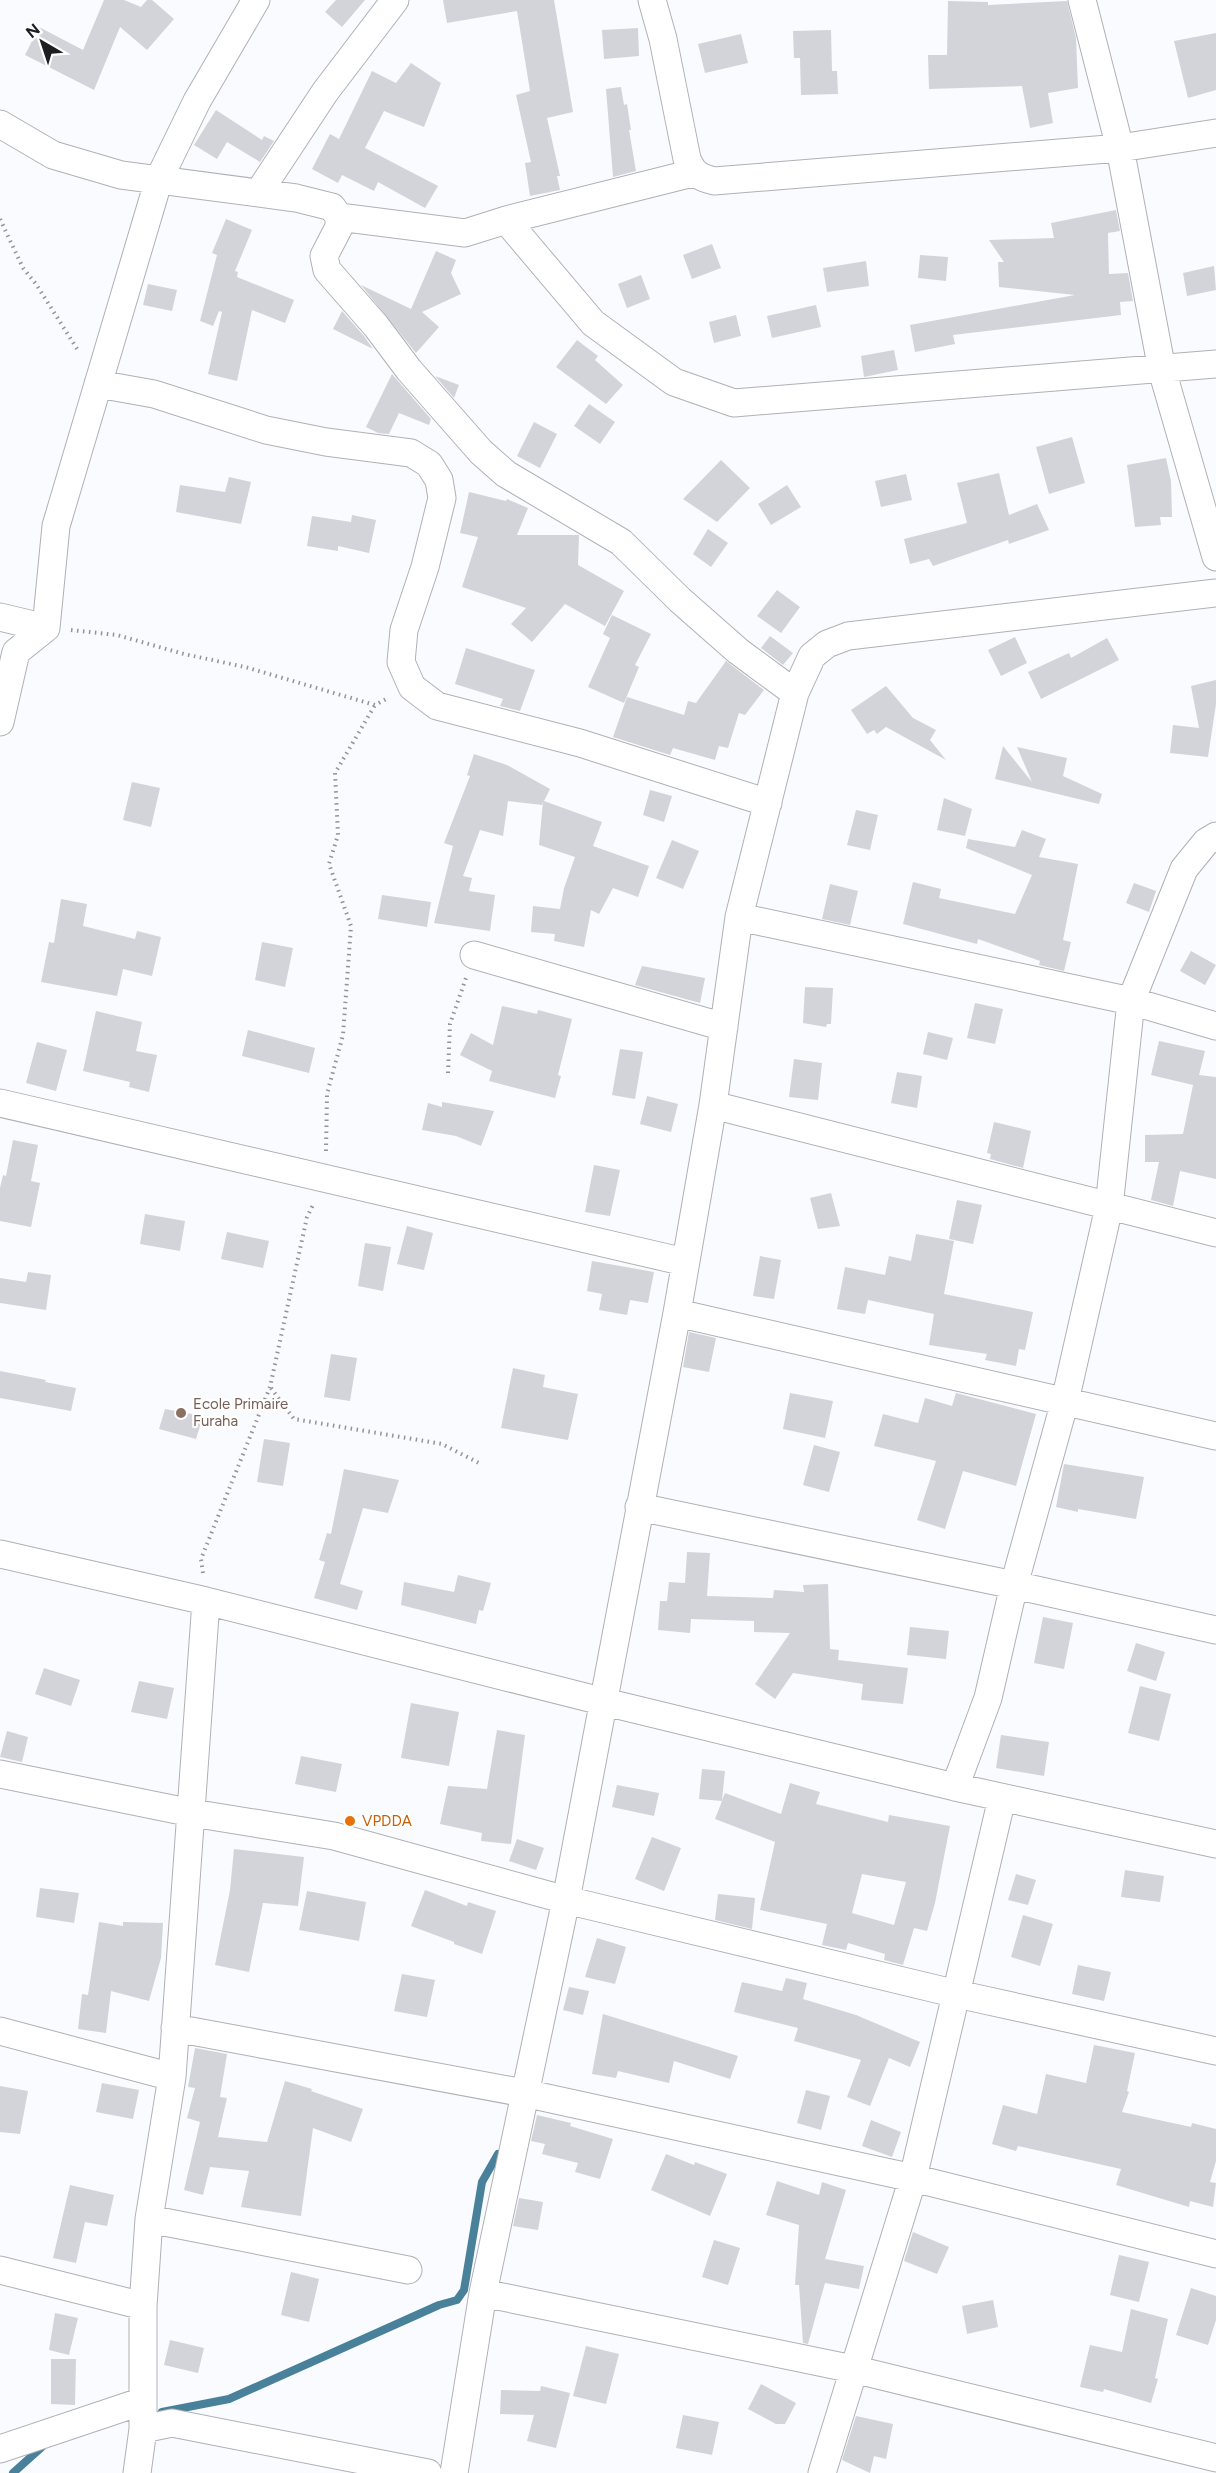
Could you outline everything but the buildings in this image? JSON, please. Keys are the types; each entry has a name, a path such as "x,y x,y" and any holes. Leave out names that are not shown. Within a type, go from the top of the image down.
{"street":[{"path":"0,722 16,652 46,628 56,526 159,179 197,101 256,0"},
{"path":"259,192 325,92 395,0"},
{"path":"652,0 663,39 687,159 693,172 714,181 1120,148 1216,133"},
{"path":"1082,0 1120,148 1162,370 1216,557"},
{"path":"0,124 53,155 121,175 259,192 332,207 339,217 339,227 324,256 327,270 376,326 409,370 482,452 506,474 621,542 680,600 738,651 795,693"},
{"path":"339,217 465,233 506,220 693,172"},
{"path":"506,220 593,323 674,382 734,404 1216,364"},
{"path":"98,384 154,394 266,430 326,442 411,453 429,464 439,480 442,498 425,567 404,630 401,662 412,687 437,706 580,743 768,803"},
{"path":"454,2473 483,2293 566,1900 677,1313 712,1105 740,917 795,693 812,656 827,644 848,636 1216,592"},
{"path":"0,617 46,628"},
{"path":"955,1787 988,1698 1014,1585 1065,1401 1109,1207 1131,1001 1184,869 1206,842 1216,836"},
{"path":"740,917 1131,1001 1216,1026"},
{"path":"474,955 724,1027"},
{"path":"0,1103 685,1262"},
{"path":"712,1105 1216,1233"},
{"path":"677,1313 1216,1436"},
{"path":"639,1507 1014,1585 1216,1630"},
{"path":"0,1554 206,1601 605,1702 955,1787 1216,1844"},
{"path":"138,2473 143,2429 143,2306 149,2219 172,2077 206,1601"},
{"path":"0,1774 192,1813 334,1836 566,1900 957,1994 1216,2051"},
{"path":"822,2473 913,2178 1002,1798"},
{"path":"175,2028 524,2093 913,2178 1216,2254"},
{"path":"0,2031 172,2077"},
{"path":"149,2219 408,2270"},
{"path":"0,2270 143,2306"},
{"path":"483,2293 853,2369 1216,2458"},
{"path":"0,2449 143,2401"},
{"path":"143,2429 172,2423 428,2473"}],"path":[{"path":"0,219 23,268 36,284 98,384"},
{"path":"46,628 117,635 184,654 245,667 375,705 412,687"},
{"path":"448,1073 450,1024 474,955"},
{"path":"270,1387 294,1419 442,1444 479,1463"}],"waterway":[{"path":"162,2412 229,2399 439,2305 457,2300 464,2290 482,2182 498,2154"},
{"path":"13,2473 43,2446"}],"place":[{"name":"Ecole Primaire Furaha","path":"181,1413"},
{"name":"VPDDA","path":"350,1821"}]}
